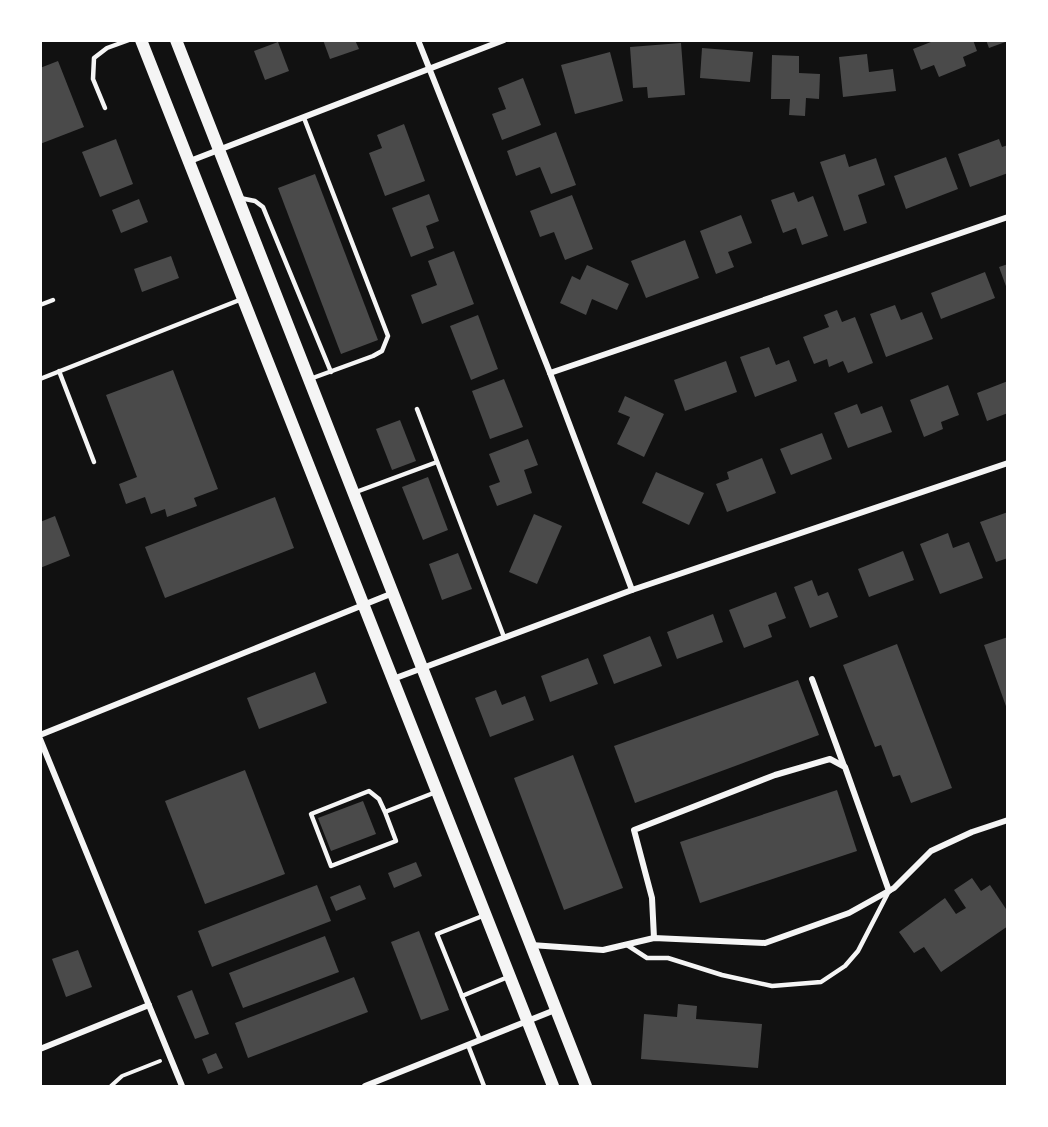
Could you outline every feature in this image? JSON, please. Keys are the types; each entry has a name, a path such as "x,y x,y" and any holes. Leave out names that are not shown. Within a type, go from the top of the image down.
{"main road":[{"path":"141,40 553,1086"},
{"path":"176,40 586,1086"}],"street":[{"path":"418,40 550,373 632,590"},
{"path":"190,161 504,40"},
{"path":"550,373 1008,217"},
{"path":"393,679 632,590 1008,463"},
{"path":"182,1086 40,737 393,592"},
{"path":"812,679 889,891"},
{"path":"654,938 652,898 634,830 775,775 830,759 845,767"},
{"path":"531,945 603,950 654,938 765,943 849,913 889,891 931,851 972,832 1008,820"},
{"path":"40,1049 149,1005"},
{"path":"365,1086 555,1010"}],"lane":[{"path":"105,108 93,79 94,58 107,48 129,40"},
{"path":"304,118 387,336 382,351 310,380"},
{"path":"239,198 255,201 263,207 332,372"},
{"path":"40,379 244,298"},
{"path":"40,305 53,300"},
{"path":"59,371 94,462"},
{"path":"417,409 504,637"},
{"path":"354,493 437,462"},
{"path":"385,812 438,790"},
{"path":"369,791 379,799 385,812 396,841 331,866 311,813 369,791"},
{"path":"627,945 647,958 668,958 722,975 772,986 821,982 845,966 858,951 889,891"},
{"path":"480,1040 437,934 486,915"},
{"path":"462,996 510,976"},
{"path":"468,1046 484,1086"}],"path":[{"path":"111,1086 122,1076 170,1057"}],"building":[{"path":"323,40 355,40 359,49 330,59"},
{"path":"936,40 973,40 977,51 963,57 966,66 939,77 934,65 921,70 913,49"},
{"path":"986,40 1008,40 1008,41 989,48"},
{"path":"278,42 289,71 265,80 254,51"},
{"path":"681,43 685,95 648,98 647,87 633,88 630,47"},
{"path":"702,48 753,52 750,82 700,78"},
{"path":"610,52 623,101 575,114 561,65"},
{"path":"867,54 869,72 893,69 896,91 843,97 839,57"},
{"path":"772,55 799,56 799,73 820,74 819,99 806,98 805,116 789,115 790,99 771,99"},
{"path":"58,61 84,127 40,144 40,68"},
{"path":"523,78 541,125 502,140 492,114 506,109 498,88"},
{"path":"404,124 425,181 385,196 369,153 382,148 377,135"},
{"path":"556,132 576,185 551,194 540,167 516,176 507,151"},
{"path":"116,139 133,184 100,197 82,152"},
{"path":"999,139 1002,147 1008,145 1008,173 970,187 958,154"},
{"path":"845,154 849,167 876,158 885,185 858,195 867,223 844,231 820,162"},
{"path":"946,157 958,189 906,209 894,176"},
{"path":"315,174 378,340 341,354 278,188"},
{"path":"794,192 798,202 813,196 828,236 802,245 796,228 783,233 771,200"},
{"path":"429,194 439,221 426,226 434,248 411,257 392,208"},
{"path":"572,195 593,249 565,260 554,232 540,237 530,211"},
{"path":"139,199 148,222 121,233 112,210"},
{"path":"741,215 752,243 728,252 734,267 716,274 700,231"},
{"path":"685,240 699,278 646,298 631,261"},
{"path":"454,251 474,304 422,324 411,295 437,285 428,261"},
{"path":"171,256 179,278 142,292 134,269"},
{"path":"1008,264 1008,289 1007,289 999,267"},
{"path":"587,265 629,284 617,310 592,299 586,315 560,303 572,276 580,280"},
{"path":"985,272 995,298 941,319 931,293"},
{"path":"895,305 901,320 922,312 933,339 886,357 870,314"},
{"path":"837,310 842,322 855,317 873,363 848,373 843,361 829,367 827,359 814,364 803,337 829,327 824,315"},
{"path":"478,315 498,369 471,380 450,326"},
{"path":"769,347 776,365 789,360 797,381 755,397 740,357"},
{"path":"726,361 737,392 685,411 674,380"},
{"path":"173,370 218,489 194,498 197,506 167,517 165,509 151,514 145,497 126,504 119,484 137,477 106,395"},
{"path":"504,379 523,427 490,439 472,391"},
{"path":"1008,381 1008,413 987,421 977,393"},
{"path":"948,385 959,415 941,422 943,429 924,437 910,400"},
{"path":"625,396 664,414 644,457 617,444 630,417 618,412"},
{"path":"857,404 861,414 882,406 892,432 848,448 834,413"},
{"path":"400,420 416,461 392,470 376,429"},
{"path":"822,433 832,459 791,475 780,449"},
{"path":"528,439 538,465 524,470 532,493 497,506 489,486 500,482 489,454"},
{"path":"762,458 776,493 727,512 716,484 729,479 727,472"},
{"path":"656,472 704,493 689,525 642,503"},
{"path":"428,477 448,530 423,540 402,487"},
{"path":"275,497 294,548 165,598 145,547"},
{"path":"1008,512 1008,558 996,562 980,522"},
{"path":"534,514 562,526 537,584 509,572"},
{"path":"55,516 70,556 40,568 40,522"},
{"path":"948,533 953,548 969,542 983,578 940,594 920,544"},
{"path":"903,551 914,580 869,597 858,569"},
{"path":"458,553 472,589 442,600 429,564"},
{"path":"812,580 818,596 828,592 838,617 810,628 794,587"},
{"path":"776,592 786,618 768,625 772,637 744,648 729,610"},
{"path":"713,614 723,642 677,659 667,632"},
{"path":"650,636 662,666 614,684 603,655"},
{"path":"1008,637 1008,709 1007,709 984,645"},
{"path":"897,644 952,788 911,803 900,775 893,777 881,745 875,747 843,665"},
{"path":"588,658 598,684 550,702 541,676"},
{"path":"315,672 327,703 259,729 247,698"},
{"path":"798,680 819,735 635,803 614,746"},
{"path":"496,690 502,705 525,696 534,720 490,737 475,698"},
{"path":"573,755 623,888 564,910 514,778"},
{"path":"245,770 285,874 205,904 165,801"},
{"path":"837,790 857,851 700,903 680,842"},
{"path":"363,801 376,834 331,851 318,818"},
{"path":"416,862 422,876 394,888 388,873"},
{"path":"972,878 981,891 990,885 1008,912 1008,926 941,972 924,947 914,953 899,932 945,898 956,914 966,908 954,890"},
{"path":"317,885 331,921 212,967 198,931"},
{"path":"360,885 366,899 336,911 330,897"},
{"path":"419,931 449,1010 421,1020 391,942"},
{"path":"325,936 339,972 243,1008 229,973"},
{"path":"78,950 92,987 66,997 52,959"},
{"path":"354,977 368,1012 248,1058 235,1023"},
{"path":"192,990 209,1034 195,1039 177,996"},
{"path":"678,1004 697,1006 696,1019 762,1024 758,1068 641,1059 644,1014 677,1017"},
{"path":"216,1053 223,1068 208,1074 202,1059"}]}
